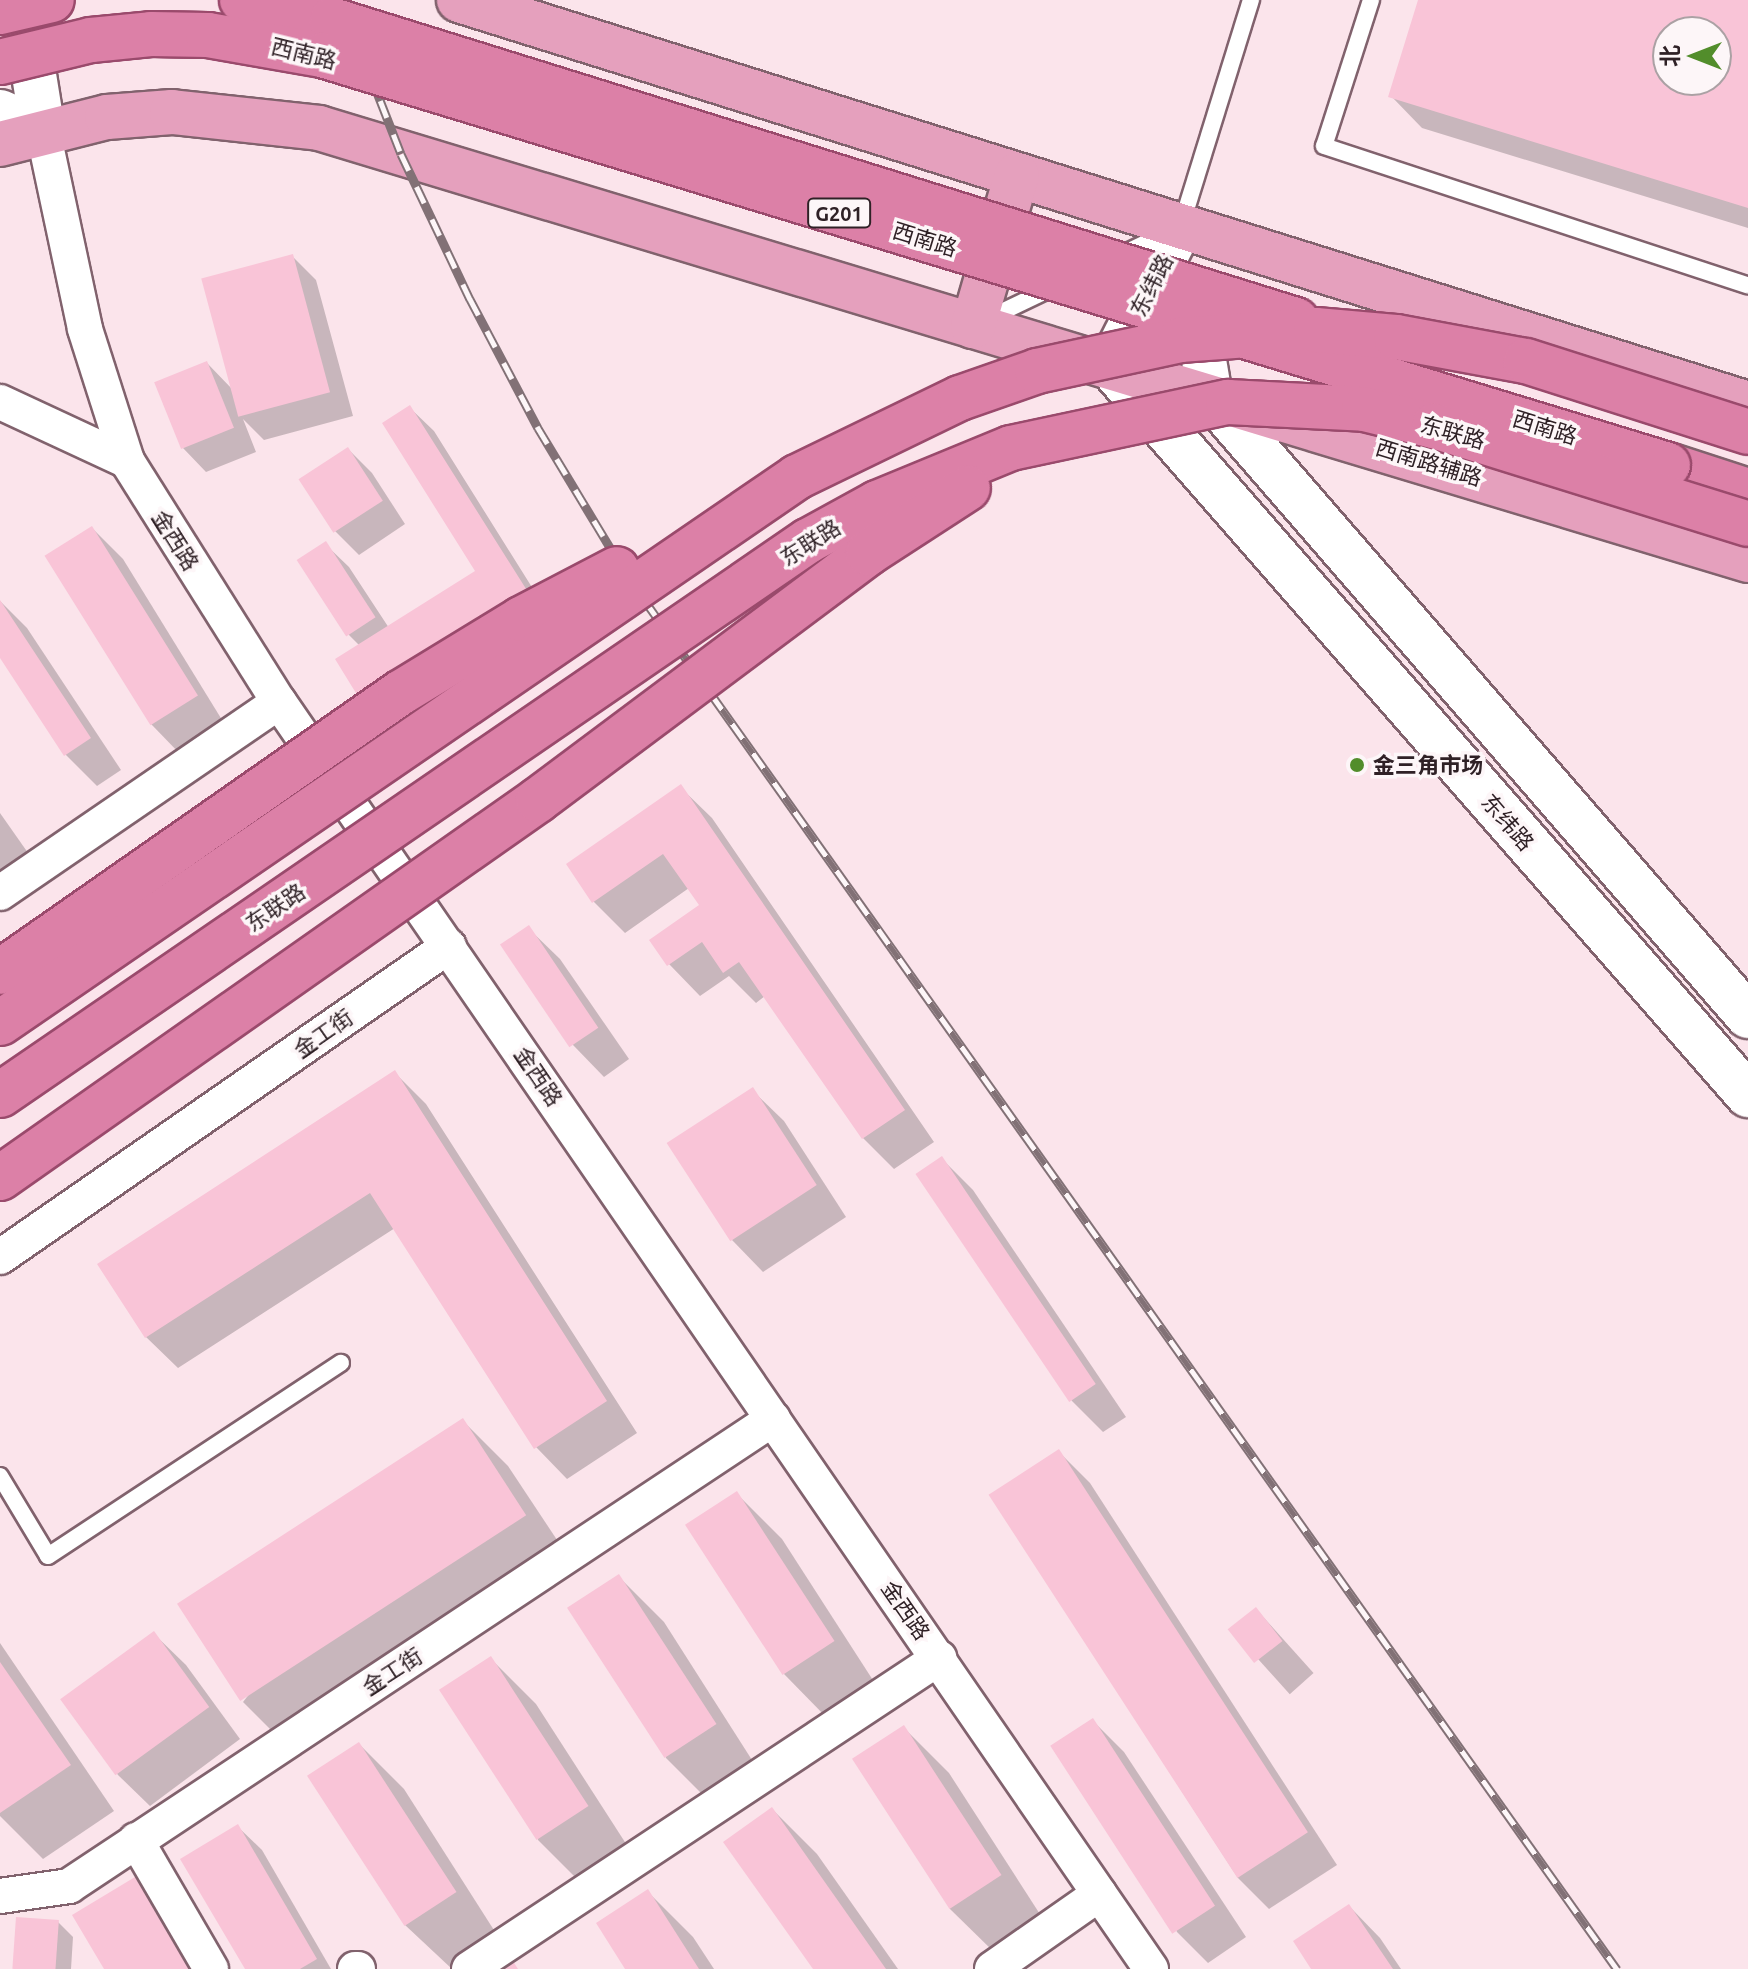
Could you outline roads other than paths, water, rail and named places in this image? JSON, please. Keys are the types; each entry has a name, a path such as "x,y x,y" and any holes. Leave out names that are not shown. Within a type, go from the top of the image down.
{"highway":[{"path":"0,12 52,0"},
{"name":"西南路","path":"242,0 332,20 1673,451 1748,491"},
{"name":"西南路","path":"0,62 91,40 151,34 208,35 322,55 1673,451 1748,460"},
{"path":"0,972 459,654 797,477 946,403 1037,371 1136,348 1251,332 1316,330 1461,347 1526,361 1748,432"},
{"name":"东联路","path":"0,1095 808,541 947,472 1082,429 1228,402 1364,409 1434,426 1748,524"},
{"path":"0,1178 538,800 932,509 1082,429"},
{"path":"0,1023 797,477"}],"main road":[{"path":"22,0 43,131"},
{"path":"459,0 1748,404"},
{"path":"0,112 43,131"},
{"path":"0,144 107,117 172,112 319,128 1110,366"},
{"path":"973,326 1017,175"},
{"name":"东纬路","path":"1181,226 1110,366 1748,1095"},
{"name":"东纬路","path":"1181,226 1210,396"},
{"name":"西南路辅路","path":"1110,366 1748,560"},
{"path":"1210,396 1748,1016"}],"street":[{"name":"金西路","path":"43,131 85,329 127,461 279,702 1151,1969"},
{"path":"0,402 127,461"},
{"path":"0,893 279,702"},
{"name":"金工街","path":"0,1257 449,946"},
{"name":"金工街","path":"0,1896 69,1886 773,1419"},
{"path":"469,1969 939,1658"},
{"path":"136,1840 211,1969"},
{"path":"992,1969 1099,1894"}],"lane":[{"path":"973,326 1181,226 1251,0"},
{"path":"1371,0 1324,146 1748,285"},
{"path":"0,1476 48,1556 341,1363"}],"railway":[{"path":"341,0 401,154 470,299 538,428 628,577 1617,1969"}],"place":[{"name":"金三角市场","path":"1357,765"}]}
